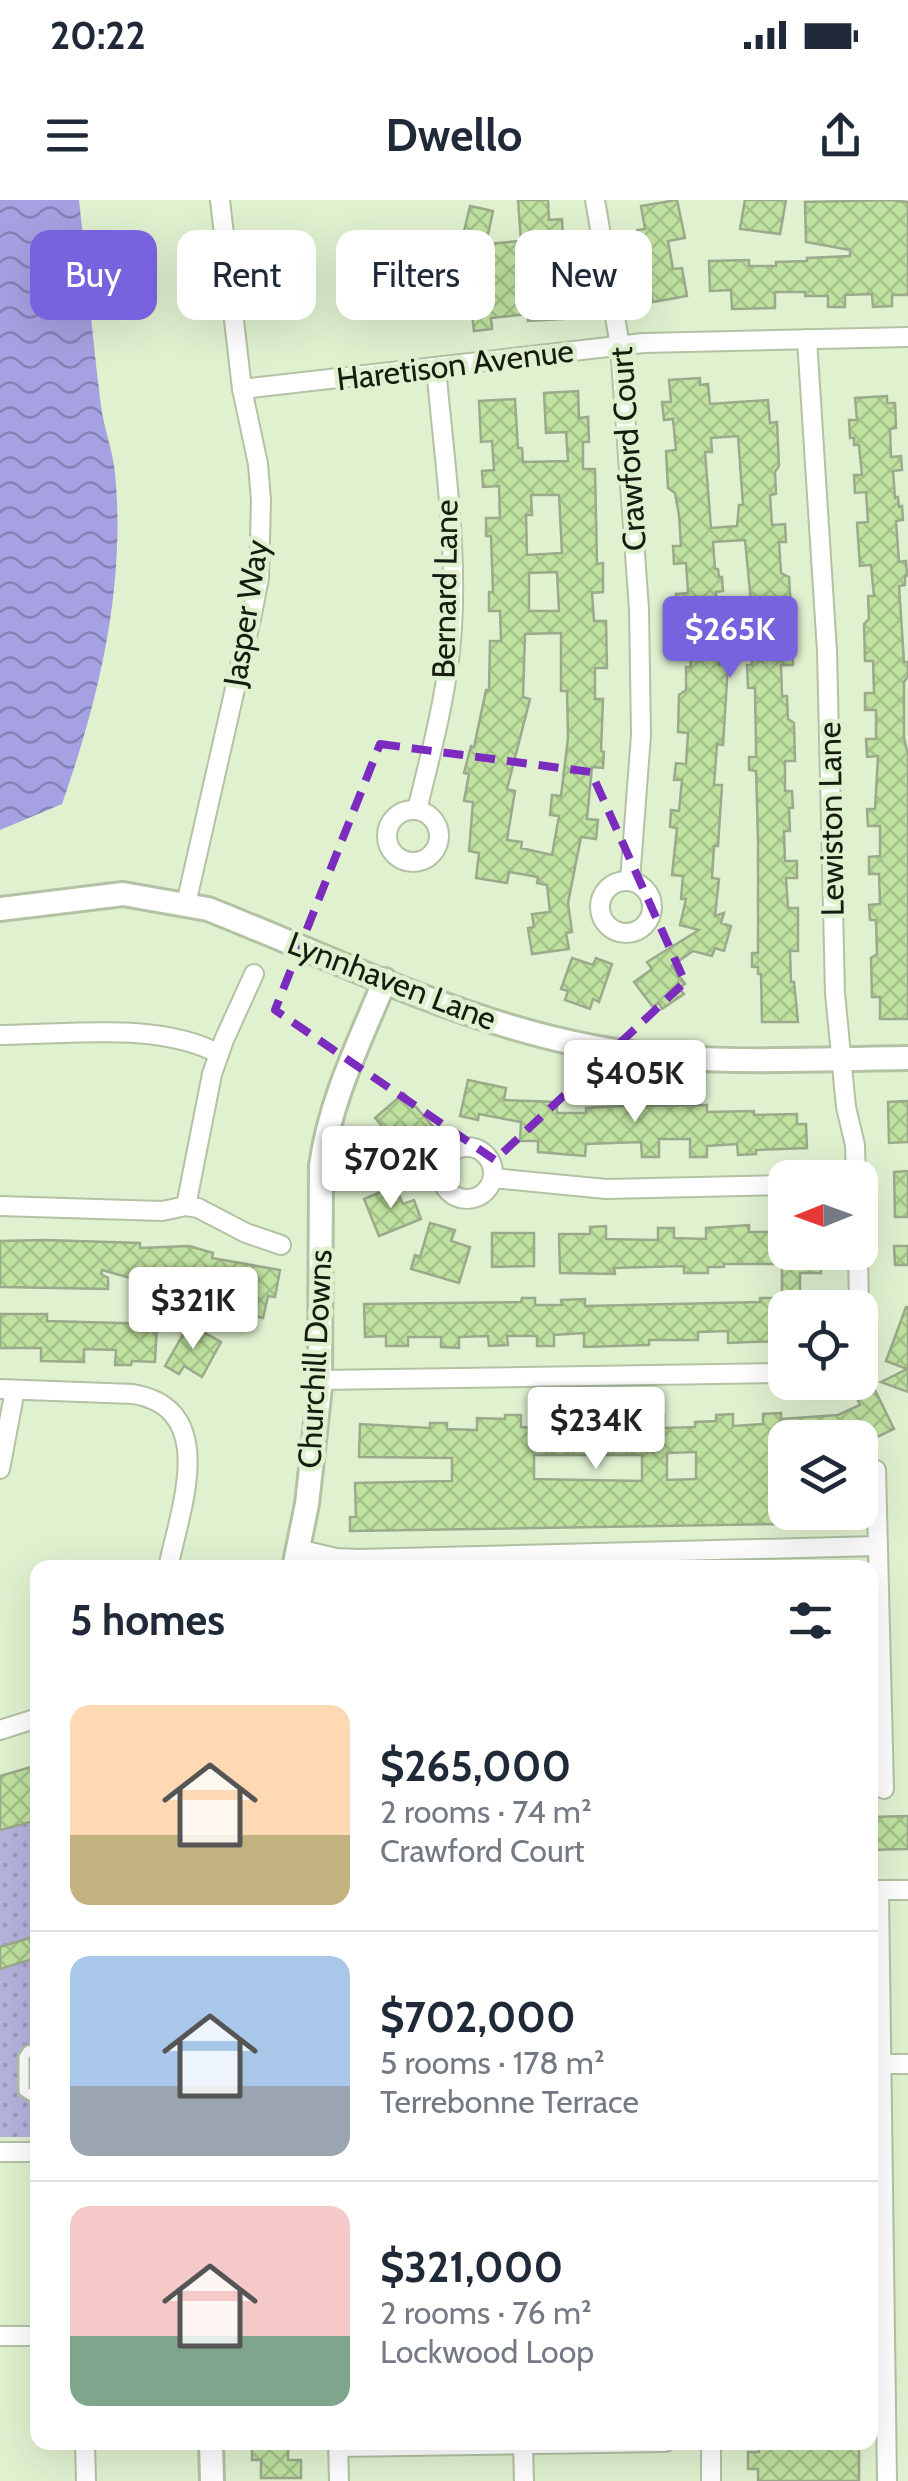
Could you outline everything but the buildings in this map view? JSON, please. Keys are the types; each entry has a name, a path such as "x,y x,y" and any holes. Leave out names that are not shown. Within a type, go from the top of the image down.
{"street":[{"name":"Jasper Way","path":"186,904 258,578 258,464 242,389 220,200"},
{"name":"Crawford Court","path":"595,200 620,346 642,674 630,880"},
{"name":"Haretison Avenue","path":"242,389 620,346 908,337"},
{"name":"Lewiston Lane","path":"807,339 828,651 833,942 841,1058 855,1160"},
{"name":"Bernard Lane","path":"418,810 450,649 450,533 436,367"},
{"name":"Lynnhaven Lane","path":"0,909 111,895 151,897 208,909 506,1026 606,1049 731,1060 908,1058"},
{"path":"186,1206 219,1054 254,974"},
{"name":"Churchill Downs","path":"296,1558 310,1485 320,1380 325,1138 335,1102 385,980"},
{"path":"0,1035 180,1037 219,1054"},
{"path":"493,1178 606,1189 768,1186"},
{"path":"0,1206 162,1211 186,1206 281,1245"},
{"path":"320,1380 768,1373"},
{"path":"0,1469 8,1389 150,1397 173,1413 183,1427 189,1455 169,1560"},
{"path":"878,1530 878,1560"},
{"path":"476,1560 878,1546"},
{"path":"296,1558 377,1560"},
{"path":"0,1730 30,1721"},
{"path":"878,1733 884,1789"},
{"path":"878,1890 908,1890"},
{"path":"878,1965 887,2481"},
{"path":"882,2064 908,2064"},
{"path":"0,2152 30,2152"},
{"path":"0,2336 30,2336"},
{"path":"85,2450 86,2481"},
{"path":"211,2450 212,2481"},
{"path":"338,2450 339,2481"},
{"path":"523,2450 524,2481"},
{"path":"710,2450 711,2481"}],"lane":[{"path":"30,2051 24,2058 24,2091 30,2095"}],"highlighted area":[{"path":"380,744 591,772 685,982 495,1160 275,1010"}],"shaded area":[{"path":"30,1819 30,2137 0,2137 0,1825"}],"water":[{"path":"0,200 79,200 82,230 30,230 30,320 92,320 102,415 114,465 117,558 113,600 98,683 62,804 0,830"}]}
